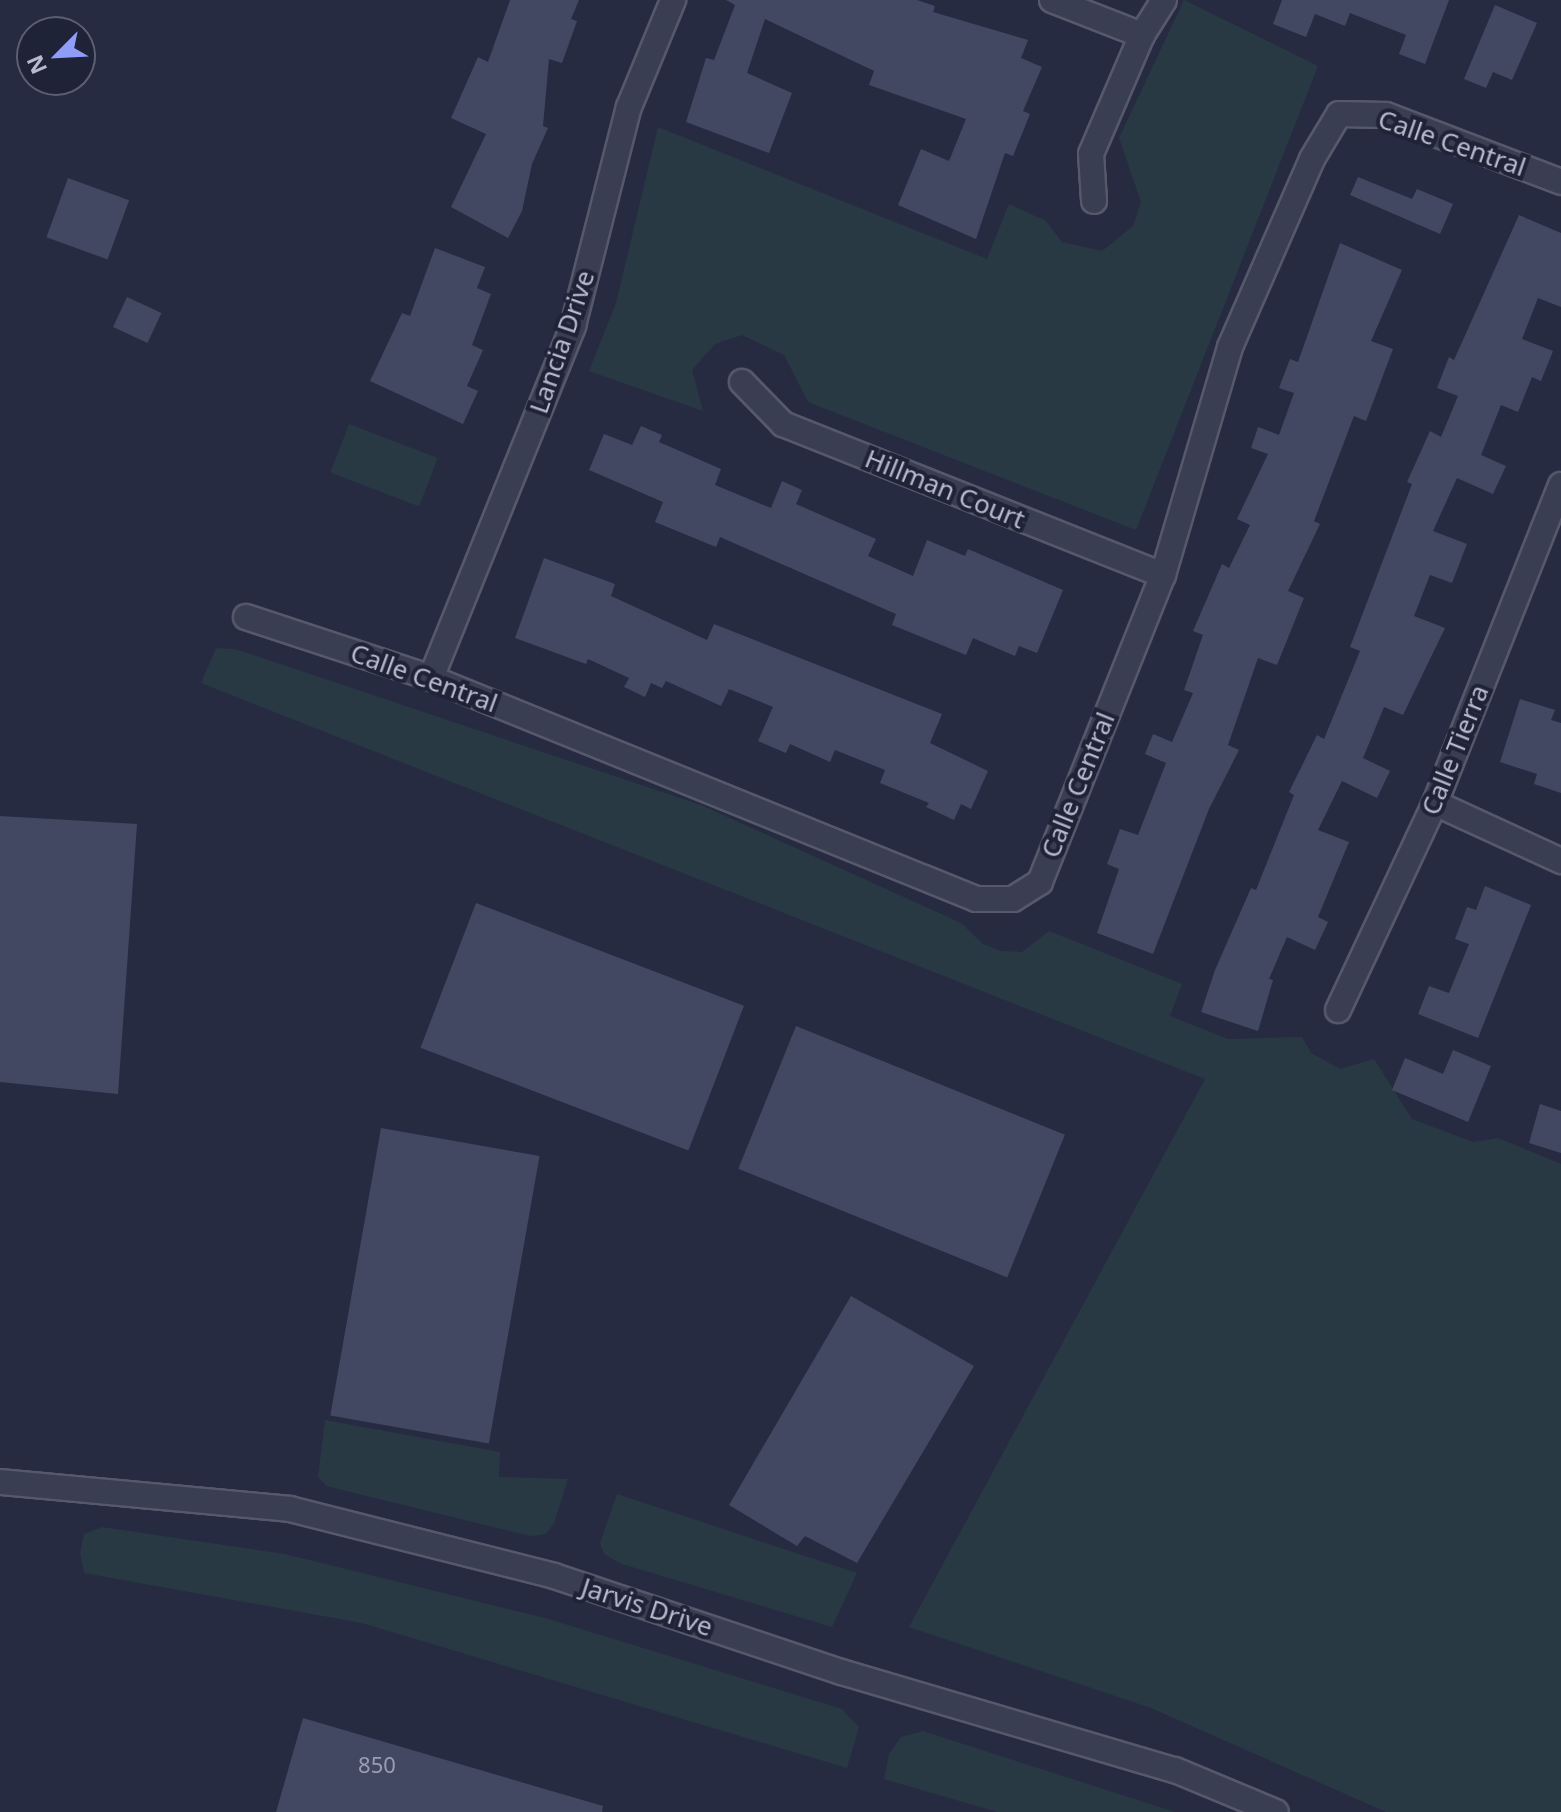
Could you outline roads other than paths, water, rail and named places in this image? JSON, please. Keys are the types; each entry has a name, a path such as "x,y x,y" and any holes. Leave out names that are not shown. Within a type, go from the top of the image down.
{"street":[{"name":"Lancia Drive","path":"431,678 573,326 629,107 673,0"},
{"path":"1052,0 1142,35"},
{"path":"1094,201 1091,154 1142,35 1164,0"},
{"name":"Calle Central","path":"246,617 431,678 976,899 1013,899 1040,882 1163,575 1230,347 1312,159 1339,114 1386,115 1561,182"},
{"name":"Hillman Court","path":"742,382 783,424 1163,575"},
{"name":"Calle Tierra","path":"1338,1010 1435,803 1555,518 1561,485"},
{"path":"1435,803 1561,861"},
{"name":"Jarvis Drive","path":"0,1482 290,1509 554,1576 841,1672 1175,1770 1276,1812"}]}
